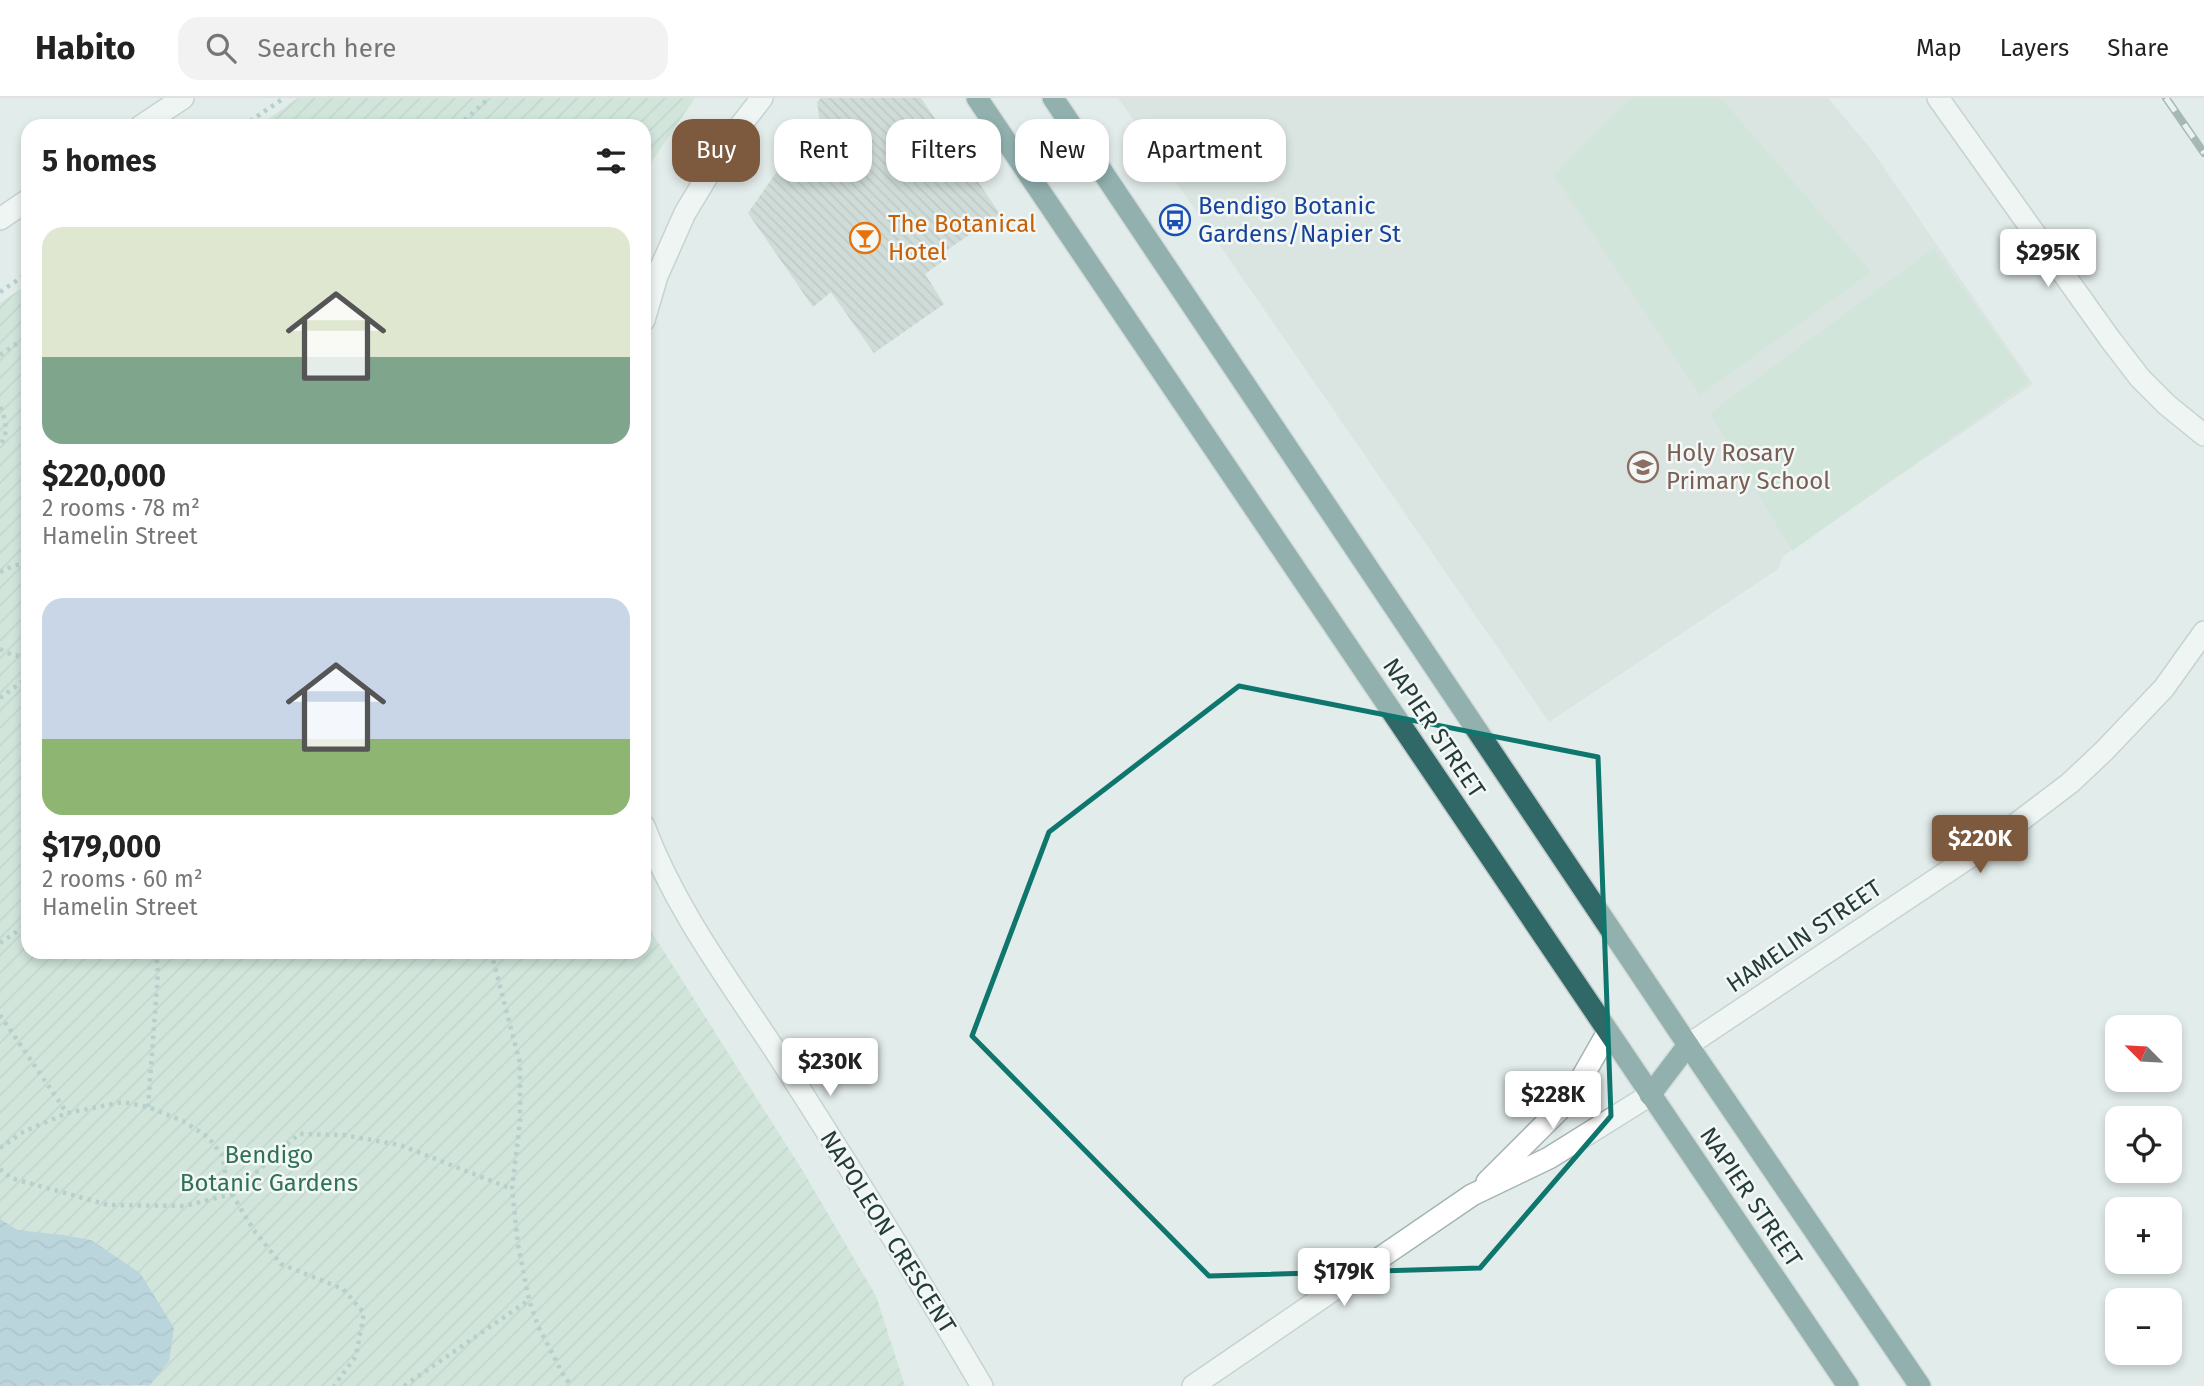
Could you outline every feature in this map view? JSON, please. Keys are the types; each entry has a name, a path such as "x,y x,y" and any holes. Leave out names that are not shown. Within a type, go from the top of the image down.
{"highway":[{"name":"NAPIER STREET","path":"977,98 1848,1386"},
{"name":"NAPIER STREET","path":"1053,98 1920,1386"},
{"name":"HAMELIN STREET","path":"1650,1095 1688,1045"}],"street":[{"path":"152,119 183,98"},
{"path":"651,296 657,276 685,213 729,140 762,98"},
{"path":"1938,98 2140,378 2204,436"},
{"path":"0,219 21,206"},
{"name":"HAMELIN STREET","path":"1688,1045 1995,839 2070,783 2164,688 2204,632"},
{"name":"NAPOLEON CRESCENT","path":"651,845 658,864 701,942 844,1159 982,1386"},
{"name":"HAMELIN STREET","path":"1193,1386 1472,1195 1558,1111 1576,1088 1608,1032"},
{"name":"HAMELIN STREET","path":"1472,1195 1549,1158 1650,1095"}],"path":[{"path":"253,119 284,98"},
{"path":"466,119 489,98"},
{"path":"0,292 21,277"},
{"path":"0,355 21,341"},
{"path":"0,407 7,421 0,445"},
{"path":"0,571 21,565"},
{"path":"0,649 21,656"},
{"path":"0,698 21,682"},
{"path":"0,943 21,929"},
{"path":"148,1107 158,973 157,959"},
{"path":"493,959 520,1063 520,1121 512,1189 518,1245 529,1300 538,1326 565,1378 572,1386"},
{"path":"0,1015 67,1113"},
{"path":"0,1148 23,1132 67,1113 123,1102 148,1107 183,1121 208,1137 222,1155 232,1194 253,1229 281,1264 343,1289 364,1312 356,1356 334,1386"},
{"path":"0,1169 11,1178 108,1205 185,1206 232,1194 299,1134 344,1135 400,1145 512,1189"},
{"path":"404,1386 529,1300"}],"highlighted area":[{"path":"1239,686 1598,757 1611,1116 1480,1268 1209,1276 972,1036 1049,832"}],"shaded area":[{"name":"Holy Rosary Primary School","path":"1118,98 1828,98 1871,149 2033,384 1783,556 1778,569 1549,722 1176,182 1286,182 1286,119 1133,119"}],"green space":[{"path":"298,98 695,98 681,119 672,119 672,132 651,163 651,119 268,119"},
{"path":"1631,98 1721,98 1871,272 1700,395 1554,175"},
{"path":"1934,248 2029,382 1792,551 1710,413"},
{"name":"Bendigo Botanic Gardens","path":"21,289 21,959 651,959 651,931 804,1173 876,1296 905,1386 0,1386 0,303"}],"water":[{"path":"0,1219 17,1230 91,1240 140,1273 174,1328 169,1361 150,1385 0,1386"}],"building":[{"name":"The Botanical Hotel","path":"821,98 921,98 935,119 886,119 886,182 978,182 1000,214 944,252 947,258 925,274 944,304 874,353 831,292 813,307 748,213 774,176 774,182 872,182 872,119 819,119 817,102"}],"railway":[{"path":"2166,98 2204,153"}],"place":[{"name":"Bendigo Botanic Gardens/Napier St","path":"1175,220"},
{"name":"The Botanical Hotel","path":"865,238"},
{"name":"Holy Rosary Primary School","path":"1643,467"}]}
